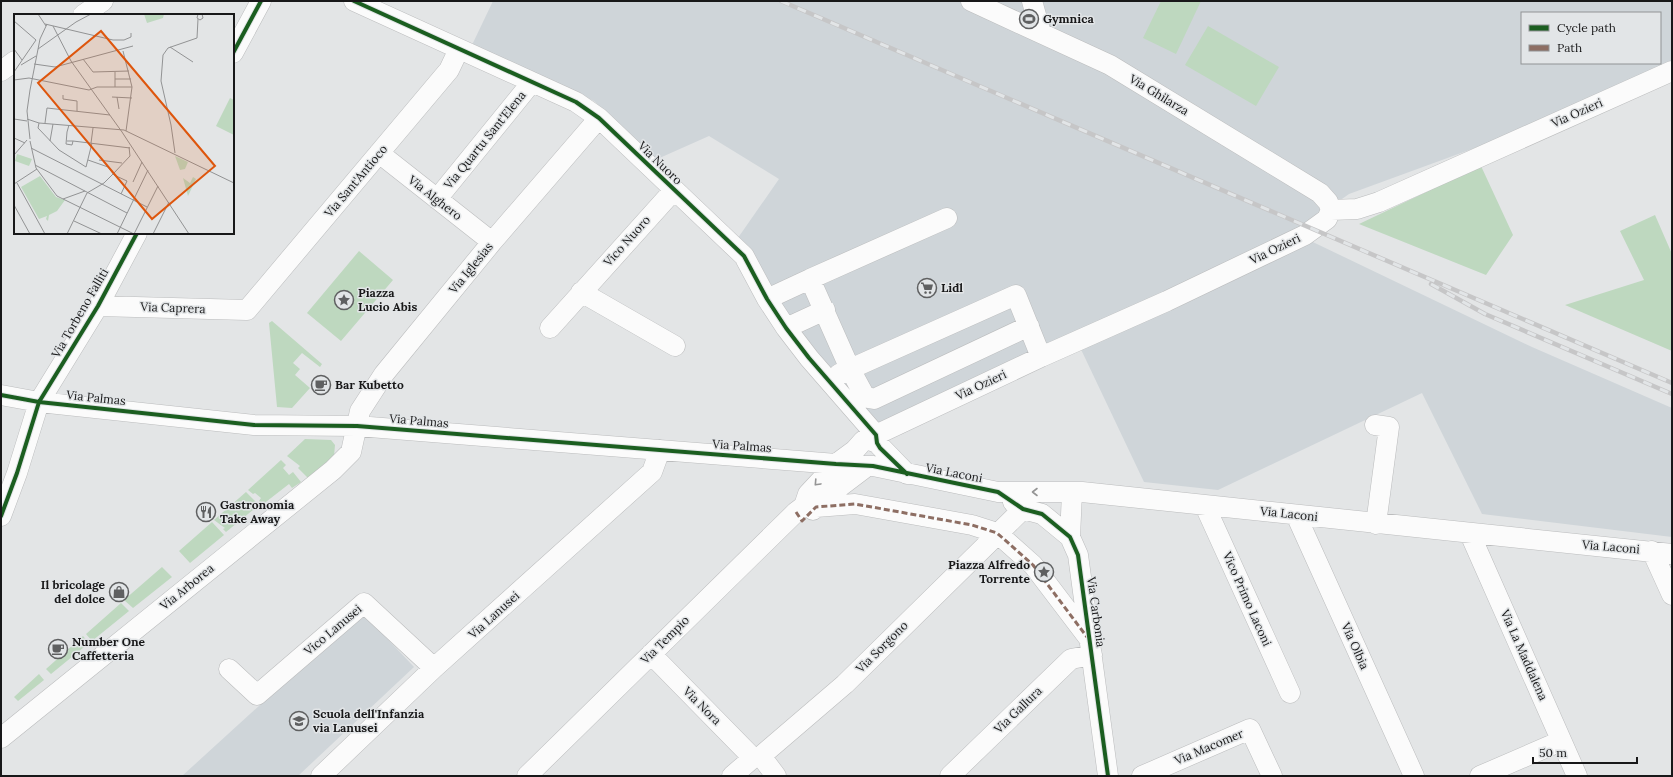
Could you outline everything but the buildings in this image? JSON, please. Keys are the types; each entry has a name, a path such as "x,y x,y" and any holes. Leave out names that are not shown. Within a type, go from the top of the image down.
{"street":[{"path":"84,14 103,1"},
{"path":"234,51 261,1"},
{"name":"Via Nuoro","path":"354,1 576,102 599,118 744,256 767,299 786,328 828,379 869,452"},
{"name":"Via Ghilarza","path":"971,1 1110,66 1320,193 1328,202 1331,210"},
{"path":"1032,1 1041,33"},
{"name":"Via Sant'Antioco","path":"247,310 449,70 459,49"},
{"path":"1,71 14,62"},
{"name":"Via Ozieri","path":"869,452 1041,357 1167,301 1305,235 1327,219 1331,210 1357,209 1379,202 1672,71"},
{"name":"Via Quartu Sant'Elena","path":"437,199 532,82"},
{"name":"Via Iglesias","path":"357,426 360,411 384,374 492,242 599,118"},
{"name":"Via Alghero","path":"379,154 492,242"},
{"name":"Vico Nuoro","path":"550,328 674,190"},
{"path":"767,299 947,218"},
{"name":"Via Torbeno Falliti","path":"1,516 17,473 39,402 98,306 136,234"},
{"path":"810,279 850,369 863,393 868,398 874,399 1029,326"},
{"path":"581,292 676,346"},
{"path":"828,379 1016,296 1041,357"},
{"name":"Via Caprera","path":"98,306 247,310"},
{"path":"786,328 825,310"},
{"name":"Via Palmas","path":"1,395 39,402 254,425 357,426 836,464"},
{"path":"1375,425 1389,426 1376,524"},
{"name":"Via Arborea","path":"1,738 333,470 352,452 357,426"},
{"name":"Via Lanusei","path":"321,776 434,668 652,472 660,450"},
{"path":"836,464 869,452"},
{"name":"Via Laconi","path":"869,452 907,474 998,492 1072,493 1672,554"},
{"name":"Via Tempio","path":"800,509 826,498 869,452"},
{"name":"Via Tempio","path":"527,776 800,509 808,494 836,464"},
{"name":"Via Carbonia","path":"998,492 1023,508 1042,514 1070,537"},
{"name":"Via Carbonia","path":"1072,493 1070,537 1078,555 1091,648 1105,776"},
{"path":"800,509 802,521 816,508 855,504 972,525 997,533 1033,565 1091,648"},
{"name":"Vico Primo Laconi","path":"1205,506 1290,693"},
{"name":"Via Sorgono","path":"732,776 845,684 1023,508"},
{"name":"Via Olbia","path":"1296,515 1414,776"},
{"name":"Via La Maddalena","path":"1470,534 1577,776"},
{"path":"1652,551 1672,595"},
{"name":"Vico Lanusei","path":"229,669 257,695 364,603 434,668"},
{"name":"Via Gallura","path":"950,776 1071,659 1091,648"},
{"name":"Via Nora","path":"651,654 776,776"},
{"name":"Via Macomer","path":"1142,776 1250,730 1272,776"},
{"path":"1480,776 1561,740"}],"shaded area":[{"path":"493,1 1672,1 1672,76 1349,194 1294,233 1532,347 1672,408 1672,537 1482,514 1422,393 1218,490 1144,482 1077,341 876,435 733,245 779,179 709,136 655,160 594,101 472,45"},
{"name":"Scuola dell'Infanzia via Lanusei","path":"362,612 414,667 298,776 182,776"}],"green space":[{"path":"1161,1 1201,1 1176,54 1143,38"},
{"path":"1208,26 1279,67 1256,106 1185,65"},
{"path":"1481,166 1513,235 1486,275 1359,224"},
{"path":"1655,215 1672,254 1672,351 1565,305 1644,280 1620,231"},
{"path":"359,251 393,280 341,341 307,313"},
{"path":"272,321 322,364 320,367 302,353 293,363 300,369 295,375 310,388 292,408 277,407 269,323"},
{"path":"305,439 331,440 335,445 334,456 308,478 298,468 300,466 287,456"},
{"path":"281,460 286,465 283,468 289,475 293,472 301,482 292,488 289,484 262,505 259,501 261,498 248,490"},
{"path":"246,492 259,505 226,532 223,529 225,528 214,520"},
{"path":"212,522 224,535 190,563 179,551"},
{"path":"162,567 172,577 133,608 124,600"},
{"path":"121,603 129,611 92,641 86,634"},
{"path":"83,636 89,643 51,674 46,669"},
{"path":"39,674 44,680 18,701 14,697"}],"railway":[{"path":"781,1 1672,383"},
{"path":"1431,284 1485,314 1672,394"}],"marked path":[{"path":"796,512 802,521 816,507 855,504 972,525 997,533 1033,565 1087,637"}],"cycle path":[{"path":"234,51 261,1"},
{"path":"354,1 576,102 599,118 744,256 767,299 786,328 809,358 876,435"},
{"path":"1,516 17,473 39,402 98,306 136,234"},
{"path":"1,395 39,402 254,425 357,426 873,466 998,492 1023,509 1042,514 1070,537 1078,555 1108,776"},
{"path":"876,435 877,443 880,448 907,474"}],"place":[{"name":"Gymnica","path":"1029,19"},
{"name":"Lidl","path":"927,288"},
{"name":"Piazza Lucio Abis","path":"344,300"},
{"name":"Bar Kubetto","path":"321,385"},
{"name":"Gastronomia Take Away","path":"206,512"},
{"name":"Piazza Alfredo Torrente","path":"1044,572"},
{"name":"Il bricolage del dolce","path":"119,592"},
{"name":"Number One Caffetteria","path":"58,649"},
{"name":"Scuola dell'Infanzia via Lanusei","path":"299,721"}]}
